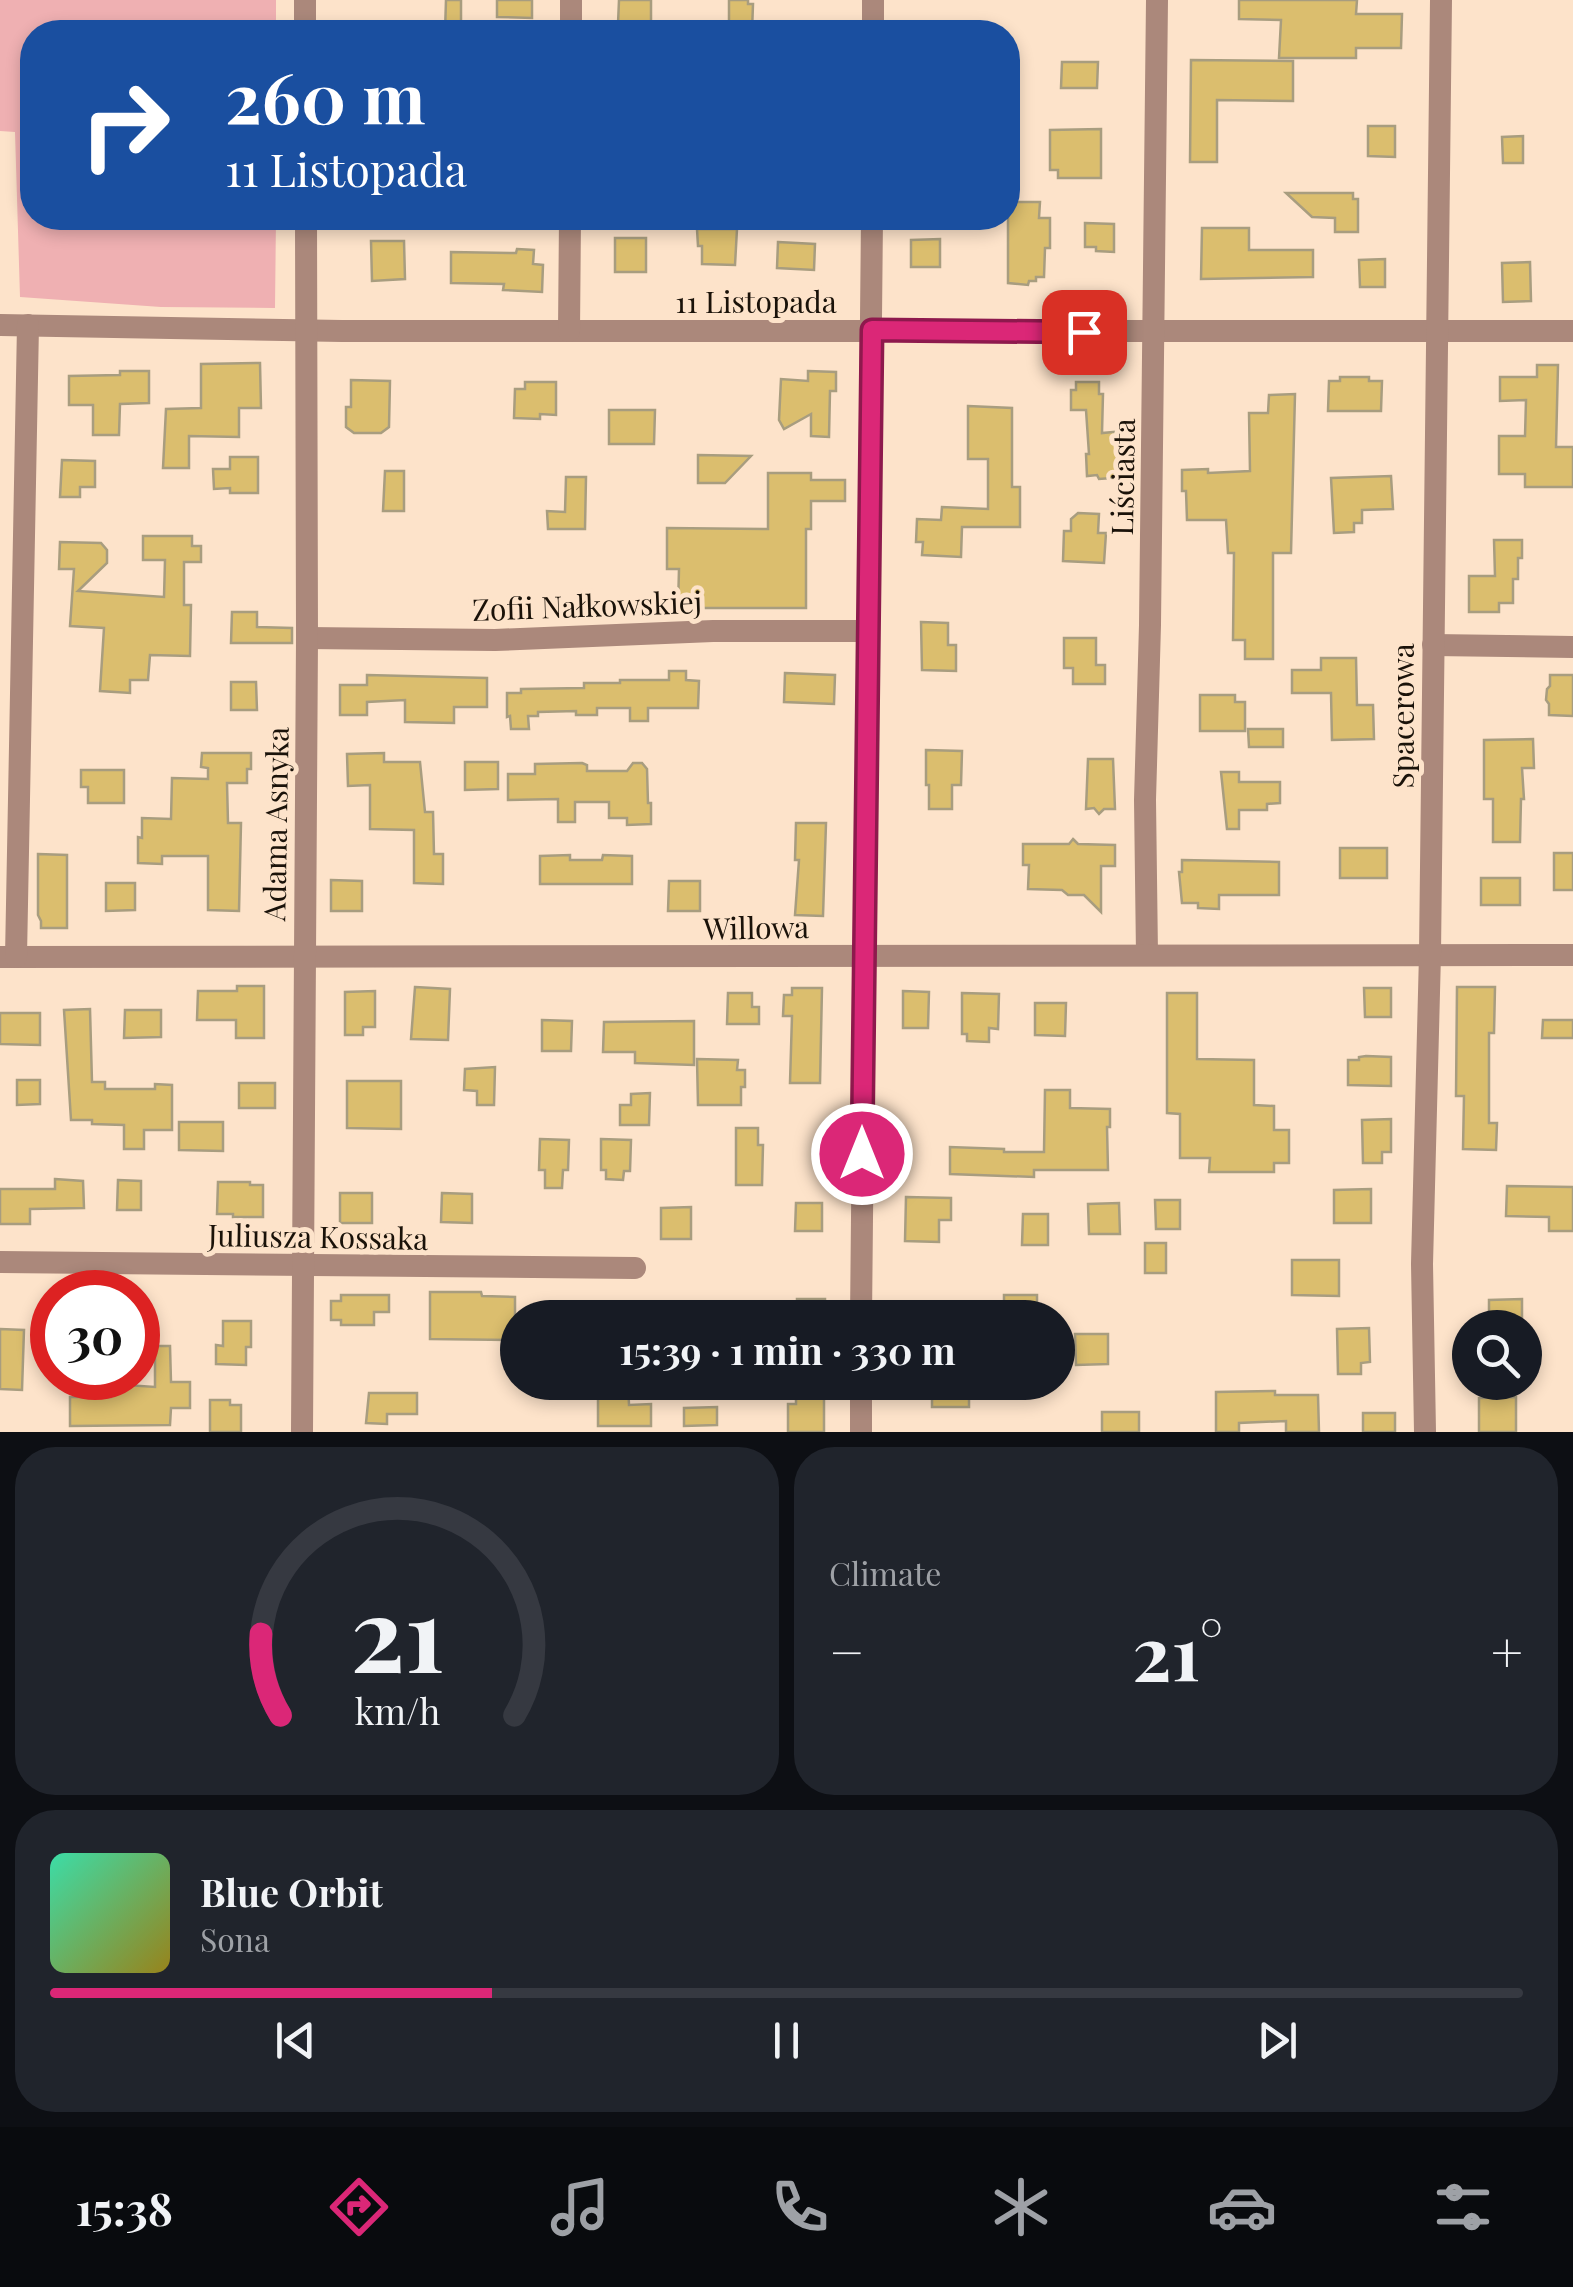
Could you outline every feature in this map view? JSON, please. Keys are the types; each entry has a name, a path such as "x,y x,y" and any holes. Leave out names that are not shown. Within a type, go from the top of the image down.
{"street":[{"name":"Liściasta","path":"1147,956 1145,778 1157,0"},
{"name":"Spacerowa","path":"1425,1432 1422,1264 1430,954 1441,0"},
{"name":"Adama Asnyka","path":"302,1432 306,230"},
{"path":"569,331 570,230"},
{"path":"861,1300 872,230"},
{"name":"11 Listopada","path":"0,325 306,330 1573,331"},
{"path":"8,957 28,325"},
{"name":"Zofii Nałkowskiej","path":"307,638 496,640 713,631 868,630"},
{"path":"1433,646 1573,647"},
{"name":"Willowa","path":"8,957 1573,955"},
{"name":"Juliusza Kossaka","path":"0,1262 635,1268"},
{"path":"861,1400 861,1432"}],"shaded area":[{"path":"0,0 276,0 276,20 20,20 20,230 276,230 275,308 161,307 20,297 15,132 0,131"}],"building":[{"path":"446,0 461,0 461,20 445,20"},
{"path":"497,0 532,0 532,18 497,17"},
{"path":"619,0 651,0 651,20 618,20"},
{"path":"729,0 748,0 748,4 753,4 752,20 729,20"},
{"path":"1239,0 1357,0 1356,14 1402,14 1401,48 1356,48 1356,58 1279,58 1281,20 1239,19"},
{"path":"1191,60 1293,61 1293,101 1217,100 1217,162 1190,162"},
{"path":"1062,62 1098,62 1097,88 1061,88"},
{"path":"1368,126 1395,126 1395,157 1368,156"},
{"path":"1101,129 1101,178 1058,178 1058,170 1050,170 1050,130"},
{"path":"1523,136 1523,163 1503,163 1502,137"},
{"path":"1286,193 1353,193 1353,199 1358,199 1358,232 1335,232 1335,218 1312,217"},
{"path":"1020,202 1040,202 1039,218 1050,218 1050,248 1045,248 1044,277 1036,277 1028,285 1008,283 1008,230 1020,230"},
{"path":"1085,223 1114,224 1114,252 1085,247"},
{"path":"1202,228 1249,228 1249,250 1313,250 1313,277 1201,279"},
{"path":"697,230 737,230 735,265 702,264 702,246 698,246"},
{"path":"615,238 646,238 646,272 615,272"},
{"path":"940,239 940,267 911,267 911,240"},
{"path":"371,241 404,241 405,279 372,281"},
{"path":"778,242 815,244 814,270 777,268"},
{"path":"517,249 534,250 533,264 543,265 542,292 503,290 504,284 451,283 451,252 516,253"},
{"path":"1385,259 1385,287 1360,287 1359,260"},
{"path":"1530,262 1531,301 1503,302 1502,263"},
{"path":"260,363 261,408 239,408 239,437 189,436 189,468 163,468 166,409 201,408 201,364"},
{"path":"1537,365 1558,365 1556,447 1573,447 1573,487 1525,487 1525,474 1499,474 1499,436 1525,436 1526,400 1500,401 1500,377 1537,377"},
{"path":"120,371 149,371 149,403 120,404 119,435 93,435 93,405 69,405 69,376 120,375"},
{"path":"808,371 836,372 836,391 830,391 829,437 811,436 811,414 784,429 779,420 781,379 808,381"},
{"path":"1340,377 1382,381 1381,411 1328,411 1329,381 1340,381"},
{"path":"351,380 390,381 389,427 381,433 354,433 346,427"},
{"path":"525,382 556,382 556,415 514,418 515,389 525,389"},
{"path":"1076,382 1099,382 1099,394 1103,394 1102,433 1123,431 1126,477 1087,476 1086,410 1071,410 1071,390 1076,390"},
{"path":"1295,394 1291,553 1273,553 1273,659 1245,659 1245,640 1233,640 1234,553 1228,553 1226,520 1187,520 1182,470 1250,471 1249,413 1268,413 1269,395"},
{"path":"968,406 1012,408 1012,487 1020,487 1020,527 962,527 961,557 922,555 923,542 916,542 917,519 941,520 942,507 988,509 988,459 968,459"},
{"path":"609,410 655,410 654,444 609,444"},
{"path":"698,455 751,456 725,483 698,483"},
{"path":"230,457 258,457 258,493 214,489 213,469 230,469"},
{"path":"62,460 95,461 95,487 80,487 80,497 60,497"},
{"path":"385,471 404,471 404,511 383,511"},
{"path":"768,473 811,473 811,480 845,480 845,501 811,501 811,529 806,529 806,608 678,608 679,569 667,569 667,528 768,529"},
{"path":"1391,476 1393,509 1362,510 1362,523 1354,523 1354,532 1334,533 1331,478"},
{"path":"566,477 586,477 585,529 548,529 547,511 565,512"},
{"path":"1078,513 1099,514 1098,533 1106,533 1104,563 1063,561 1064,531 1071,531 1071,519"},
{"path":"143,536 192,536 192,546 201,546 201,562 184,562 184,605 191,605 190,656 150,655 148,680 130,680 130,693 100,691 104,628 70,626 74,569 59,569 60,542 101,543 107,550 107,563 78,591 164,597 165,560 143,560"},
{"path":"1494,540 1522,540 1518,579 1513,579 1513,603 1499,603 1499,612 1469,612 1469,576 1495,576"},
{"path":"232,612 257,612 257,627 292,628 292,643 231,643"},
{"path":"921,622 948,623 948,645 956,645 956,671 922,670"},
{"path":"1064,638 1096,638 1096,665 1105,665 1105,684 1073,684 1073,668 1064,668"},
{"path":"1321,658 1356,658 1357,705 1373,705 1374,739 1332,740 1331,693 1292,693 1292,670 1321,670"},
{"path":"669,671 686,671 686,680 699,681 698,708 648,708 648,721 630,721 630,708 597,708 597,715 538,712 538,716 528,716 529,729 511,729 510,716 507,717 507,693 521,693 521,689 669,680"},
{"path":"785,673 835,675 834,704 784,702"},
{"path":"367,675 487,678 487,707 454,707 454,723 405,722 405,700 367,702 367,715 340,715 340,685 367,685"},
{"path":"1550,675 1573,675 1573,716 1549,715 1546,700"},
{"path":"231,682 256,682 257,710 231,710"},
{"path":"1200,695 1235,695 1235,702 1245,702 1245,731 1200,731"},
{"path":"1248,729 1283,729 1283,747 1249,747"},
{"path":"1533,739 1534,768 1522,768 1520,842 1493,842 1493,799 1484,799 1484,740"},
{"path":"926,750 962,751 961,785 952,785 952,809 929,809"},
{"path":"202,753 251,753 247,783 227,783 228,823 241,823 239,911 208,910 208,856 162,856 162,864 138,863 142,818 171,819 172,778 208,779 208,768 201,767"},
{"path":"384,753 384,762 420,762 425,812 433,812 434,854 443,854 443,884 414,883 414,830 370,829 370,785 348,786 347,754"},
{"path":"1088,759 1113,759 1115,809 1104,809 1099,814 1094,808 1086,809"},
{"path":"465,762 498,762 498,789 465,790"},
{"path":"633,763 642,763 647,769 651,824 627,825 627,818 609,818 609,802 575,802 575,822 558,822 558,799 508,800 508,774 535,774 535,764 587,765 587,771 627,771"},
{"path":"81,770 124,770 124,803 88,803 88,787 81,787"},
{"path":"1221,772 1239,772 1239,782 1280,782 1280,803 1267,804 1267,810 1239,810 1239,829 1227,829"},
{"path":"796,823 826,823 823,916 795,915 799,860 795,860"},
{"path":"1073,839 1078,844 1115,845 1115,866 1101,866 1101,912 1084,895 1028,889 1029,865 1023,865 1023,844 1069,844"},
{"path":"1340,848 1387,848 1387,878 1340,878"},
{"path":"1554,853 1573,853 1573,890 1554,890"},
{"path":"38,854 67,855 67,928 41,928"},
{"path":"570,855 570,860 632,856 632,884 540,884 540,856"},
{"path":"1182,860 1279,862 1279,895 1219,895 1219,909 1182,903"},
{"path":"1481,878 1520,878 1520,905 1481,905"},
{"path":"331,880 362,881 362,911 331,911"},
{"path":"669,881 700,881 700,911 668,911"},
{"path":"106,883 135,883 135,910 106,911"},
{"path":"237,986 264,986 264,1038 236,1038 236,1020 197,1020 198,991 237,991"},
{"path":"415,987 450,989 448,1040 411,1039"},
{"path":"1457,987 1495,987 1494,1033 1489,1033 1489,1123 1497,1123 1496,1150 1463,1149 1464,1096 1456,1096"},
{"path":"792,988 822,988 820,1083 790,1083 792,1016 783,1016 784,995 792,995"},
{"path":"1364,988 1391,988 1391,1017 1365,1017"},
{"path":"375,991 375,1027 363,1027 363,1035 345,1035 345,992"},
{"path":"903,991 929,992 928,1028 903,1028"},
{"path":"728,993 752,993 752,1007 759,1007 759,1024 727,1024"},
{"path":"962,993 999,994 998,1029 989,1028 989,1042 967,1041 967,1034 962,1034"},
{"path":"1167,993 1197,993 1197,1059 1254,1060 1254,1105 1274,1106 1274,1130 1289,1130 1289,1163 1274,1163 1274,1172 1209,1172 1210,1158 1180,1158 1180,1114 1167,1113"},
{"path":"1035,1003 1066,1003 1065,1036 1035,1035"},
{"path":"90,1009 92,1082 105,1082 105,1089 172,1085 172,1130 144,1130 144,1149 124,1149 124,1125 71,1120 64,1010"},
{"path":"125,1010 161,1010 161,1037 124,1038"},
{"path":"0,1013 40,1013 40,1045 0,1044"},
{"path":"542,1020 572,1021 571,1051 542,1051"},
{"path":"1543,1020 1573,1020 1573,1038 1542,1038"},
{"path":"694,1021 694,1065 635,1063 635,1052 603,1052 604,1022"},
{"path":"1391,1057 1391,1086 1348,1085 1348,1060"},
{"path":"697,1059 738,1060 737,1070 745,1070 741,1105 698,1105"},
{"path":"495,1067 494,1105 477,1105 477,1091 464,1090 465,1069"},
{"path":"17,1080 40,1080 40,1104 17,1105"},
{"path":"347,1081 401,1081 401,1129 347,1128"},
{"path":"239,1083 275,1083 275,1108 239,1108"},
{"path":"1045,1090 1070,1090 1070,1108 1110,1109 1108,1170 1034,1170 1034,1177 950,1174 950,1147 1044,1152"},
{"path":"650,1093 649,1125 620,1125 620,1105 631,1105 631,1094"},
{"path":"1391,1119 1391,1152 1382,1152 1382,1163 1363,1163 1362,1120"},
{"path":"179,1122 223,1122 223,1151 179,1150"},
{"path":"736,1128 758,1128 758,1145 763,1145 762,1185 736,1185"},
{"path":"540,1139 569,1140 568,1170 563,1170 562,1188 545,1188 545,1170 539,1170"},
{"path":"601,1139 631,1140 630,1171 624,1171 623,1180 606,1179 606,1170 601,1170"},
{"path":"55,1179 83,1181 84,1208 30,1209 30,1224 0,1224 0,1189 55,1189"},
{"path":"118,1180 141,1181 141,1210 117,1210"},
{"path":"218,1182 263,1185 263,1217 217,1214"},
{"path":"1507,1186 1573,1187 1573,1231 1549,1231 1549,1217 1506,1216"},
{"path":"1371,1189 1371,1223 1334,1223 1334,1190"},
{"path":"340,1193 372,1193 372,1223 340,1223"},
{"path":"442,1193 472,1194 472,1223 441,1222"},
{"path":"906,1197 951,1198 951,1220 939,1220 939,1242 905,1241"},
{"path":"1155,1200 1180,1200 1180,1229 1156,1229"},
{"path":"796,1203 822,1203 822,1231 795,1231"},
{"path":"1119,1203 1120,1234 1089,1234 1088,1204"},
{"path":"691,1207 691,1239 661,1239 661,1208"},
{"path":"1023,1214 1048,1214 1048,1245 1022,1245"},
{"path":"1145,1243 1166,1243 1166,1273 1145,1273"},
{"path":"1292,1260 1339,1260 1339,1296 1292,1295"},
{"path":"430,1292 515,1297 500,1300 500,1340 430,1339"},
{"path":"341,1295 389,1295 389,1312 374,1312 374,1325 341,1325 341,1320 331,1320 331,1301 341,1301"},
{"path":"1004,1295 1037,1295 1037,1300 1004,1300"},
{"path":"1522,1299 1522,1310 1489,1310 1489,1300"},
{"path":"223,1321 251,1321 246,1365 216,1364 216,1345 223,1346"},
{"path":"1369,1328 1370,1362 1361,1363 1361,1374 1338,1374 1337,1329"},
{"path":"0,1329 24,1330 22,1390 0,1389"},
{"path":"1075,1334 1108,1334 1108,1364 1076,1365"},
{"path":"160,1346 170,1346 171,1382 190,1382 190,1408 171,1408 170,1425 70,1426 70,1400 160,1400"},
{"path":"1275,1391 1275,1395 1318,1395 1319,1432 1286,1432 1286,1421 1239,1423 1239,1432 1216,1432 1216,1392"},
{"path":"369,1393 417,1393 417,1414 387,1414 387,1424 366,1423"},
{"path":"210,1400 230,1400 230,1405 241,1405 241,1432 210,1432"},
{"path":"598,1400 651,1404 651,1426 598,1426"},
{"path":"796,1400 824,1400 824,1432 788,1432 788,1404 796,1404"},
{"path":"932,1400 969,1400 969,1407 932,1407"},
{"path":"1479,1400 1516,1400 1516,1432 1479,1432"},
{"path":"717,1407 717,1425 684,1426 684,1408"},
{"path":"1102,1412 1139,1412 1139,1432 1102,1432"},
{"path":"1363,1413 1395,1413 1395,1432 1363,1432"}],"route":[{"path":"862,1154 872,330 1084,332"}]}
